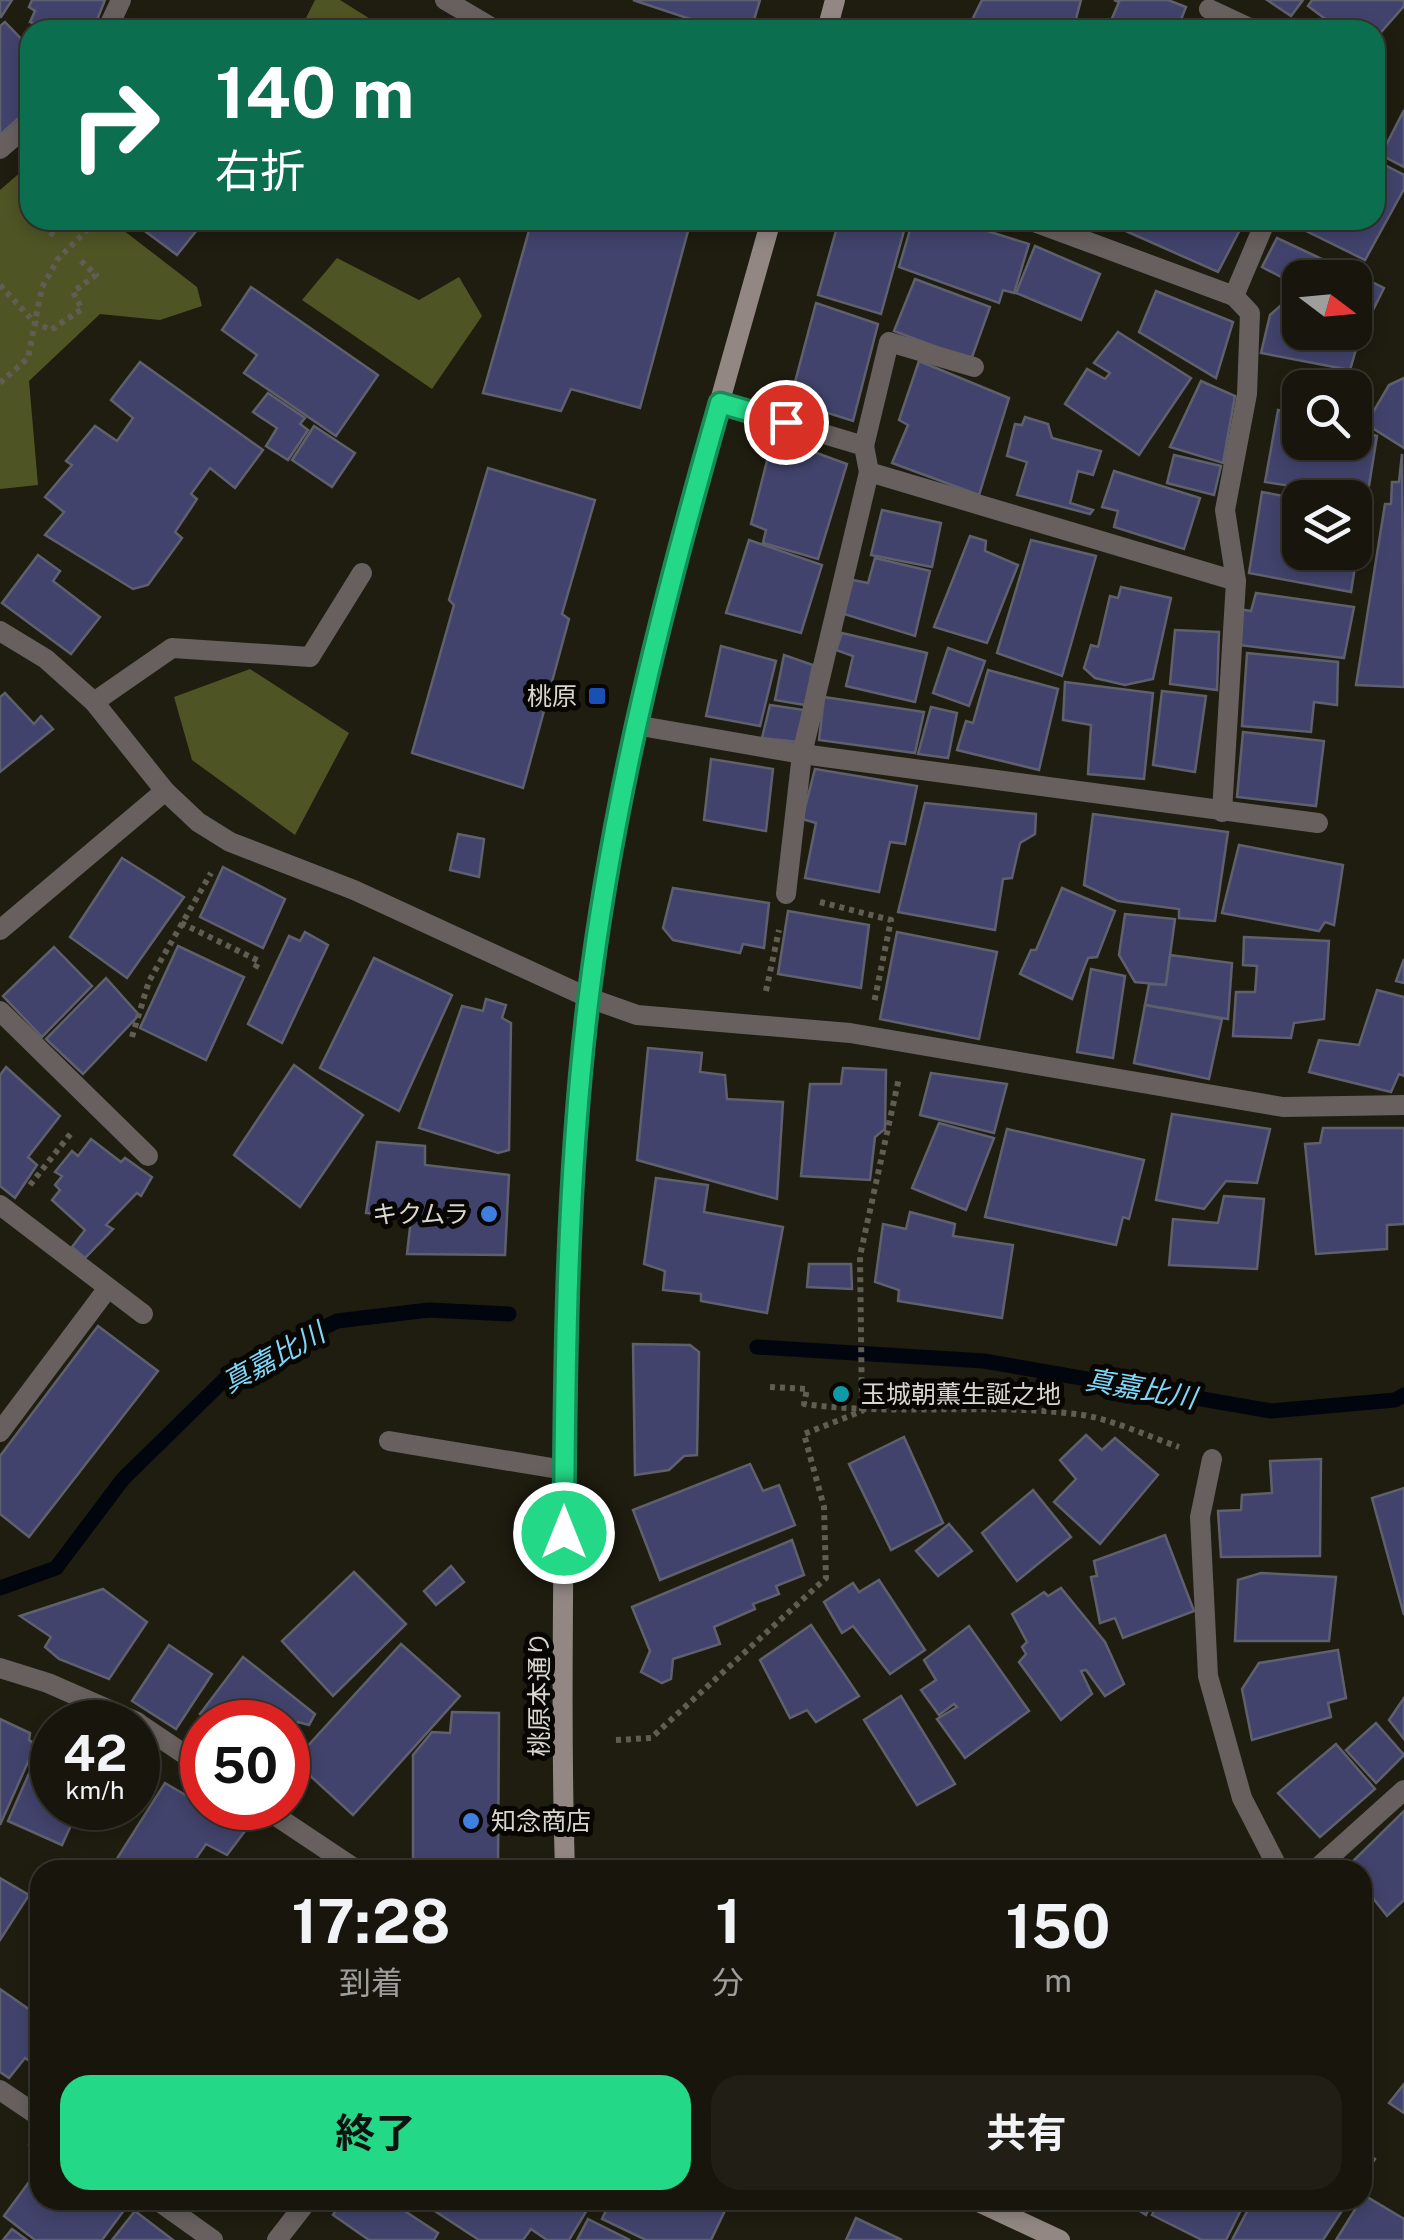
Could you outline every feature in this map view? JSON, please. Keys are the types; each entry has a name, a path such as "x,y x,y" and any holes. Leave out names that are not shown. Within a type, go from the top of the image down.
{"main road":[{"name":"桃原本通り","path":"565,1860 564,1470 570,1244 588,998 635,725 668,586 768,230"},
{"path":"996,2210 1060,2240"}],"street":[{"path":"446,0 479,20"},
{"path":"1209,9 1233,20"},
{"path":"0,148 20,131"},
{"path":"1056,230 1234,296 1250,313 1247,394 1224,510 1236,581 1222,812"},
{"path":"1234,296 1262,230"},
{"path":"786,894 802,754 869,472 864,446 890,342 974,367"},
{"path":"720,403 864,446"},
{"path":"869,472 1236,581"},
{"path":"94,702 172,648 310,657 362,572"},
{"path":"0,630 46,659 94,702 165,790 198,822 230,842 354,890 588,998 637,1015 868,1036 1283,1107 1404,1106"},
{"path":"635,725 802,754 1318,822"},
{"path":"0,930 165,790"},
{"path":"0,1011 148,1156"},
{"path":"4,1208 143,1314"},
{"path":"0,1432 108,1288"},
{"path":"389,1440 564,1470"},
{"path":"1212,1459 1200,1518 1208,1676 1242,1798 1274,1860"},
{"path":"0,1668 88,1700"},
{"path":"1326,1860 1404,1790"},
{"path":"297,1830 342,1860"},
{"path":"0,2090 30,2110"},
{"path":"171,2210 213,2240"},
{"path":"277,2240 300,2210"}],"path":[{"path":"47,230 56,237"},
{"path":"0,382 28,358 42,287 58,260 87,230"},
{"path":"0,285 35,323 51,330 82,309 73,292 96,276 80,260"},
{"path":"132,1037 149,981 230,842"},
{"path":"758,1027 786,894 891,920 868,1036"},
{"path":"181,922 259,961 253,972"},
{"path":"862,1411 860,1256 906,1042"},
{"path":"4,1208 95,1104"},
{"path":"770,1387 807,1389 804,1404 862,1411 1002,1408 1081,1414 1212,1459"},
{"path":"616,1740 650,1738 826,1578 824,1506 804,1434 862,1411"}],"green space":[{"path":"315,0 340,0 372,20 305,20"},
{"path":"20,173 20,230 123,230 197,287 202,306 160,320 100,314 29,381 38,485 0,489 0,190"},
{"path":"337,258 419,300 459,277 482,316 432,389 302,300"},
{"path":"250,669 349,733 295,835 192,760 174,697"}],"building":[{"path":"0,0 12,0 1,17 0,17"},
{"path":"32,0 105,0 97,20 31,20 35,11 29,7"},
{"path":"633,0 760,0 754,20 693,20"},
{"path":"982,0 1081,0 1076,20 972,20"},
{"path":"1114,0 1168,0 1186,7 1181,20 1111,20 1119,2"},
{"path":"1267,0 1303,0 1291,16"},
{"path":"1312,0 1404,0 1404,6 1385,28 1385,20 1327,20 1308,6"},
{"path":"5,22 20,38 20,117 0,135 0,26"},
{"path":"1404,110 1404,167 1385,157 1385,147"},
{"path":"1385,165 1404,175 1404,189 1385,224"},
{"path":"143,230 197,230 177,255"},
{"path":"529,230 688,230 640,408 571,389 561,411 483,393"},
{"path":"836,230 904,230 881,314 818,295"},
{"path":"910,230 984,230 1029,244 1014,293 1003,290 999,303 899,267"},
{"path":"1124,230 1240,230 1218,272"},
{"path":"1304,230 1381,230 1365,260"},
{"path":"1277,238 1322,259 1282,260 1282,278 1262,267"},
{"path":"1035,246 1100,274 1081,320 1016,293"},
{"path":"915,279 990,307 971,360 894,331"},
{"path":"1372,282 1384,288 1372,312"},
{"path":"251,287 378,375 336,436 244,373 257,355 222,330"},
{"path":"1156,291 1233,322 1216,378 1139,332"},
{"path":"816,303 878,324 853,421 790,401"},
{"path":"1282,304 1282,350 1356,350 1350,370 1261,353 1270,315"},
{"path":"1118,332 1191,378 1139,455 1065,404 1087,369 1105,379 1110,373 1094,363"},
{"path":"919,361 1009,398 979,495 892,463 908,425 899,420"},
{"path":"140,362 263,450 235,488 210,468 191,494 197,499 175,532 182,538 148,585 133,589 45,535 64,512 45,497 72,465 66,461 95,426 117,441 133,418 111,400"},
{"path":"1404,378 1404,448 1372,428 1372,414 1389,385"},
{"path":"1201,381 1235,396 1223,463 1170,447"},
{"path":"268,393 305,418 300,424 308,430 288,460 266,446 277,428 253,412"},
{"path":"1278,410 1282,411 1282,460 1372,460 1372,435 1377,436 1370,480 1265,482"},
{"path":"1025,417 1048,424 1052,438 1101,451 1093,475 1078,471 1070,503 1093,510 1090,514 1017,495 1027,462 1007,456 1015,424 1022,425"},
{"path":"314,426 355,453 332,487 292,460"},
{"path":"773,437 847,464 818,559 763,543 766,530 751,524"},
{"path":"1402,454 1404,687 1356,685 1385,504 1391,504 1392,482 1399,482"},
{"path":"1174,455 1221,466 1214,495 1167,483"},
{"path":"488,468 595,500 562,614 569,619 523,788 412,753 454,605 449,600"},
{"path":"1114,471 1200,498 1184,549 1114,527 1118,511 1102,507"},
{"path":"1262,492 1282,496 1282,570 1354,570 1351,592 1249,573"},
{"path":"882,510 941,523 932,567 871,555"},
{"path":"970,536 986,541 985,551 1018,565 987,643 934,627"},
{"path":"749,540 822,565 801,633 726,613"},
{"path":"1031,540 1096,556 1062,676 997,653"},
{"path":"38,555 60,571 53,581 100,617 71,654 2,603"},
{"path":"875,558 930,571 915,636 844,614 853,580 868,583"},
{"path":"1121,587 1171,598 1153,679 1125,685 1095,678 1084,668 1091,645 1098,647 1110,596 1118,598"},
{"path":"1256,593 1354,607 1344,658 1231,644 1238,609 1251,611"},
{"path":"1175,630 1219,632 1217,690 1170,684"},
{"path":"842,633 927,653 915,702 846,686 853,656 836,650"},
{"path":"721,646 776,661 760,726 706,716"},
{"path":"948,648 985,661 969,706 933,693"},
{"path":"1247,653 1338,662 1337,705 1314,702 1311,732 1242,726"},
{"path":"784,655 813,665 805,705 775,700"},
{"path":"988,670 1058,689 1039,770 957,750 966,721 973,723"},
{"path":"1065,682 1153,693 1144,779 1088,774 1091,725 1063,720"},
{"path":"1162,691 1206,696 1195,772 1153,765"},
{"path":"5,693 34,724 41,716 53,729 0,772 0,697"},
{"path":"824,697 924,712 915,753 819,740"},
{"path":"770,705 804,710 798,742 762,738"},
{"path":"931,707 957,713 948,758 918,754"},
{"path":"1243,732 1324,741 1316,806 1237,797"},
{"path":"711,759 773,769 766,831 704,820"},
{"path":"815,769 917,786 905,844 890,842 879,892 805,878 816,823 802,819"},
{"path":"925,803 1036,814 1035,834 1020,843 1012,878 1003,879 995,930 898,912"},
{"path":"1093,814 1228,832 1215,921 1179,918 1179,909 1118,901 1084,885"},
{"path":"458,834 484,839 479,877 450,870"},
{"path":"1239,845 1343,865 1334,925 1325,922 1319,931 1222,913"},
{"path":"122,858 184,897 127,978 70,937"},
{"path":"223,867 285,899 263,948 200,917"},
{"path":"673,888 769,903 764,948 743,944 740,953 673,940 663,928"},
{"path":"1062,888 1115,911 1097,957 1088,958 1072,999 1020,974 1031,950 1036,950"},
{"path":"788,911 869,925 861,988 778,974"},
{"path":"1125,914 1175,919 1166,985 1135,982 1119,955"},
{"path":"305,932 328,945 282,1043 248,1024 289,936 300,941"},
{"path":"897,932 997,952 979,1039 880,1019"},
{"path":"1244,937 1329,941 1324,1019 1294,1023 1291,1038 1233,1036 1236,992 1255,992 1257,966 1243,965"},
{"path":"178,946 244,977 206,1060 140,1028"},
{"path":"54,947 92,986 42,1037 3,996"},
{"path":"1170,955 1232,963 1228,1019 1145,1005 1149,984 1166,985"},
{"path":"374,958 452,995 399,1111 320,1068"},
{"path":"1404,959 1404,983 1396,981"},
{"path":"1091,969 1125,976 1113,1058 1077,1052"},
{"path":"106,978 139,1015 83,1074 46,1039"},
{"path":"1377,990 1404,997 1404,1076 1399,1074 1391,1092 1309,1072 1319,1040 1359,1045"},
{"path":"486,999 506,1005 502,1018 511,1023 509,1150 498,1153 419,1128 462,1006 483,1011"},
{"path":"1145,1005 1222,1019 1209,1079 1134,1063"},
{"path":"648,1048 702,1053 700,1072 725,1075 727,1099 783,1102 777,1199 637,1160"},
{"path":"294,1065 363,1115 300,1207 234,1155"},
{"path":"6,1067 60,1116 28,1157 37,1165 15,1198 0,1186 0,1075"},
{"path":"843,1068 886,1070 885,1129 875,1137 870,1180 801,1176 810,1084 841,1084"},
{"path":"931,1073 1007,1084 994,1133 920,1115"},
{"path":"1172,1114 1270,1129 1257,1183 1226,1181 1204,1209 1156,1200"},
{"path":"939,1123 994,1138 966,1210 912,1188"},
{"path":"1323,1128 1404,1128 1404,1224 1387,1225 1387,1249 1316,1254 1305,1144 1320,1143"},
{"path":"1007,1129 1144,1160 1129,1219 1123,1217 1116,1245 985,1217"},
{"path":"91,1139 121,1162 125,1158 152,1177 141,1196 137,1193 106,1225 113,1229 85,1258 72,1247 85,1230 52,1200 60,1190 55,1185 62,1176 55,1172 72,1151 78,1156"},
{"path":"377,1142 425,1146 425,1165 509,1175 505,1255 407,1254 411,1219 366,1213"},
{"path":"656,1178 708,1185 704,1212 783,1227 767,1313 701,1301 701,1294 663,1290 665,1271 644,1264"},
{"path":"1224,1196 1264,1199 1257,1269 1169,1265 1173,1219 1218,1223"},
{"path":"910,1212 955,1224 953,1236 1013,1245 1002,1318 898,1301 899,1290 875,1282 883,1224 906,1229"},
{"path":"809,1264 851,1264 852,1289 807,1287"},
{"path":"98,1326 158,1371 29,1537 0,1514 0,1456"},
{"path":"633,1344 690,1345 699,1352 697,1455 684,1456 669,1470 635,1475"},
{"path":"1086,1435 1102,1450 1115,1438 1158,1475 1100,1544 1054,1502 1076,1479 1060,1460"},
{"path":"904,1437 943,1523 891,1550 849,1464"},
{"path":"1321,1459 1320,1556 1221,1557 1218,1511 1241,1510 1242,1495 1272,1493 1270,1461"},
{"path":"750,1464 763,1491 779,1485 795,1525 660,1580 633,1510"},
{"path":"1404,1488 1404,1615 1372,1498"},
{"path":"1033,1490 1071,1537 1017,1581 982,1533"},
{"path":"949,1524 972,1551 938,1576 916,1551"},
{"path":"1165,1535 1194,1611 1123,1638 1115,1618 1100,1623 1091,1577 1097,1576 1094,1561"},
{"path":"792,1540 804,1575 776,1586 779,1594 753,1604 755,1609 714,1627 720,1644 673,1659 671,1679 662,1683 641,1672 650,1651 632,1607"},
{"path":"451,1566 464,1582 436,1605 424,1591"},
{"path":"354,1572 406,1624 333,1696 282,1641"},
{"path":"1261,1573 1336,1577 1329,1641 1235,1641 1238,1580"},
{"path":"879,1580 925,1650 890,1674 853,1626 842,1633 824,1602 853,1583 859,1592"},
{"path":"1061,1588 1105,1642 1124,1684 1105,1696 1086,1670 1081,1671 1092,1694 1061,1720 1019,1662 1026,1654 1022,1647 1027,1642 1012,1614 1044,1592 1048,1596"},
{"path":"103,1589 147,1622 109,1679 59,1659 45,1647 51,1637 20,1616"},
{"path":"811,1625 859,1696 816,1722 807,1710 790,1718 760,1660"},
{"path":"969,1626 1029,1711 965,1758 937,1719 957,1707 954,1704 939,1715 921,1690 936,1680 924,1660"},
{"path":"401,1644 460,1696 353,1815 310,1776 310,1744"},
{"path":"169,1645 212,1674 195,1700 180,1700 180,1723 176,1729 160,1719 160,1700 133,1700"},
{"path":"1338,1650 1346,1698 1328,1703 1331,1717 1252,1740 1242,1689 1259,1663"},
{"path":"243,1657 297,1700 211,1700"},
{"path":"901,1696 955,1784 917,1805 864,1720"},
{"path":"1404,1698 1404,1739 1389,1720"},
{"path":"452,1712 499,1713 498,1860 413,1858 413,1755 432,1732 450,1733"},
{"path":"0,1719 30,1733 30,1758 0,1825"},
{"path":"1376,1723 1404,1755 1376,1783 1346,1750"},
{"path":"1336,1744 1375,1789 1320,1837 1278,1793"},
{"path":"30,1771 30,1830 69,1830 62,1845 8,1821"},
{"path":"165,1783 180,1792 180,1830 246,1830 227,1855 206,1844 195,1860 116,1860 135,1830 160,1830 160,1791"},
{"path":"1404,1811 1404,1900 1387,1916 1372,1897 1372,1860 1354,1860"},
{"path":"0,1878 29,1895 0,1940"},
{"path":"0,1989 30,2010 30,2061 25,2058 9,2078 0,2072"},
{"path":"1404,2084 1404,2113 1389,2103"},
{"path":"30,2181 30,2210 124,2210 102,2240 35,2240 4,2216"},
{"path":"1372,2200 1404,2219 1404,2240 1336,2240 1355,2210 1372,2210"},
{"path":"336,2210 403,2210 438,2233 434,2240 369,2240 333,2215"},
{"path":"433,2210 587,2210 569,2240 547,2240 531,2229 523,2240 479,2240"},
{"path":"606,2210 725,2210 711,2240 646,2240 602,2219"},
{"path":"1154,2210 1241,2210 1226,2240 1202,2240 1152,2215"},
{"path":"1248,2210 1342,2210 1323,2240 1232,2240"},
{"path":"135,2211 173,2240 112,2240"},
{"path":"856,2218 902,2240 846,2240"},
{"path":"588,2219 630,2240 577,2240"},
{"path":"12,2229 27,2240 3,2240"}],"waterway":[{"name":"真嘉比川","path":"0,1588 56,1568 123,1479 227,1377 337,1321 429,1310 509,1314"},
{"name":"真嘉比川","path":"757,1347 984,1361 1271,1411 1395,1400 1404,1395"}],"place":[{"name":"桃原","path":"597,696"},
{"name":"キクムラ","path":"489,1214"},
{"name":"玉城朝薫生誕之地","path":"841,1394"},
{"name":"知念商店","path":"471,1821"}],"route":[{"path":"564,1533 564,1386 570,1244 588,998 635,725 668,586 720,403 786,422"}]}
